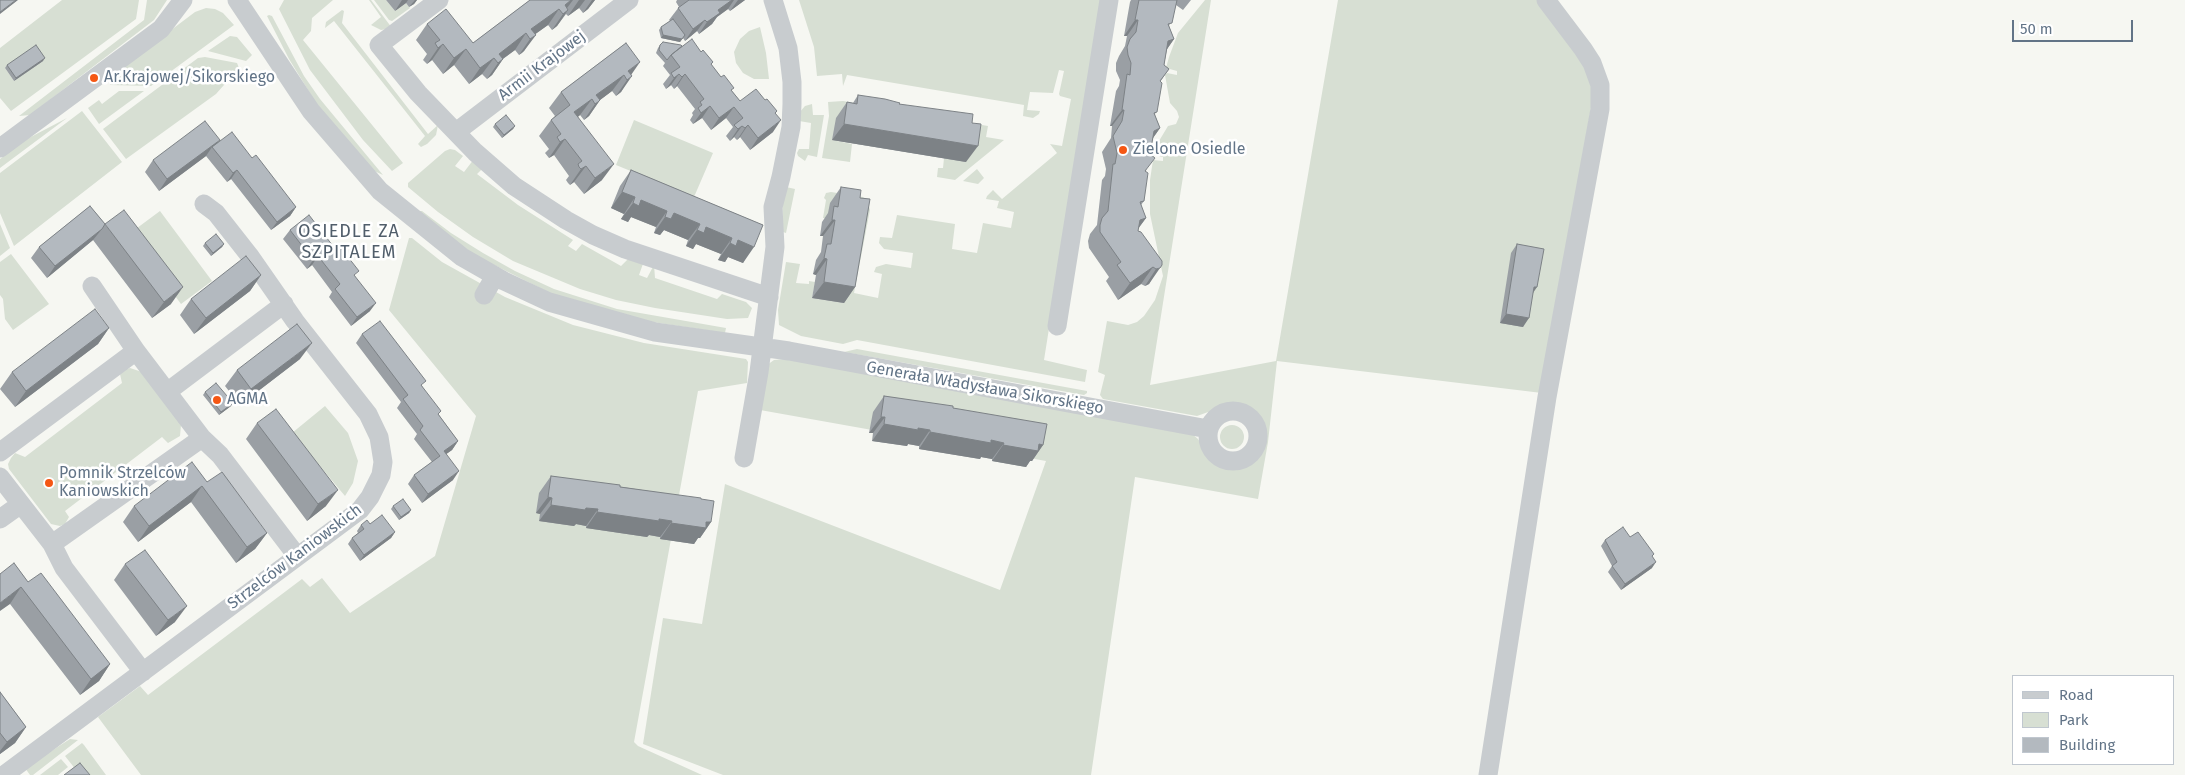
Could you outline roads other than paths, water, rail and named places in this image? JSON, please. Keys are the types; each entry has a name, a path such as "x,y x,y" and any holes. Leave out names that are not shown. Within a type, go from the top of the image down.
{"street":[{"path":"0,148 161,29 183,0"},
{"name":"Generała Władysława Sikorskiego","path":"237,0 311,111 380,191 407,215 462,257 495,276 549,302 655,332 762,347 1208,429"},
{"path":"439,0 379,45 418,94 476,152 514,186 566,220 625,249 769,297"},
{"name":"Armii Krajowej","path":"456,132 629,0"},
{"path":"744,458 762,347 775,247 773,206 783,169 791,127 792,82 788,48 773,0"},
{"path":"1057,326 1109,0"},
{"path":"1488,775 1547,397 1600,109 1600,85 1592,64 1584,49 1546,0"},
{"name":"Strzelców Kaniowskich","path":"4,775 360,510 370,498 381,475 383,462 379,437 372,420 249,255 216,213 204,204"},
{"path":"484,295 495,276"},
{"path":"92,286 136,351 202,438 220,455 297,556"},
{"path":"168,392 284,304"},
{"path":"0,452 136,351"},
{"path":"52,544 202,438"},
{"path":"0,476 52,544 64,568 143,672"},
{"path":"0,520 21,504"}],"place":[{"name":"Ar.Krajowej/Sikorskiego","path":"94,78"},
{"name":"Zielone Osiedle","path":"1123,150"},
{"name":"AGMA","path":"217,400"},
{"name":"Pomnik Strzelców Kaniowskich","path":"49,483"}],"district":[{"name":"OSIEDLE ZA SZPITALEM","path":"349,242"}]}
